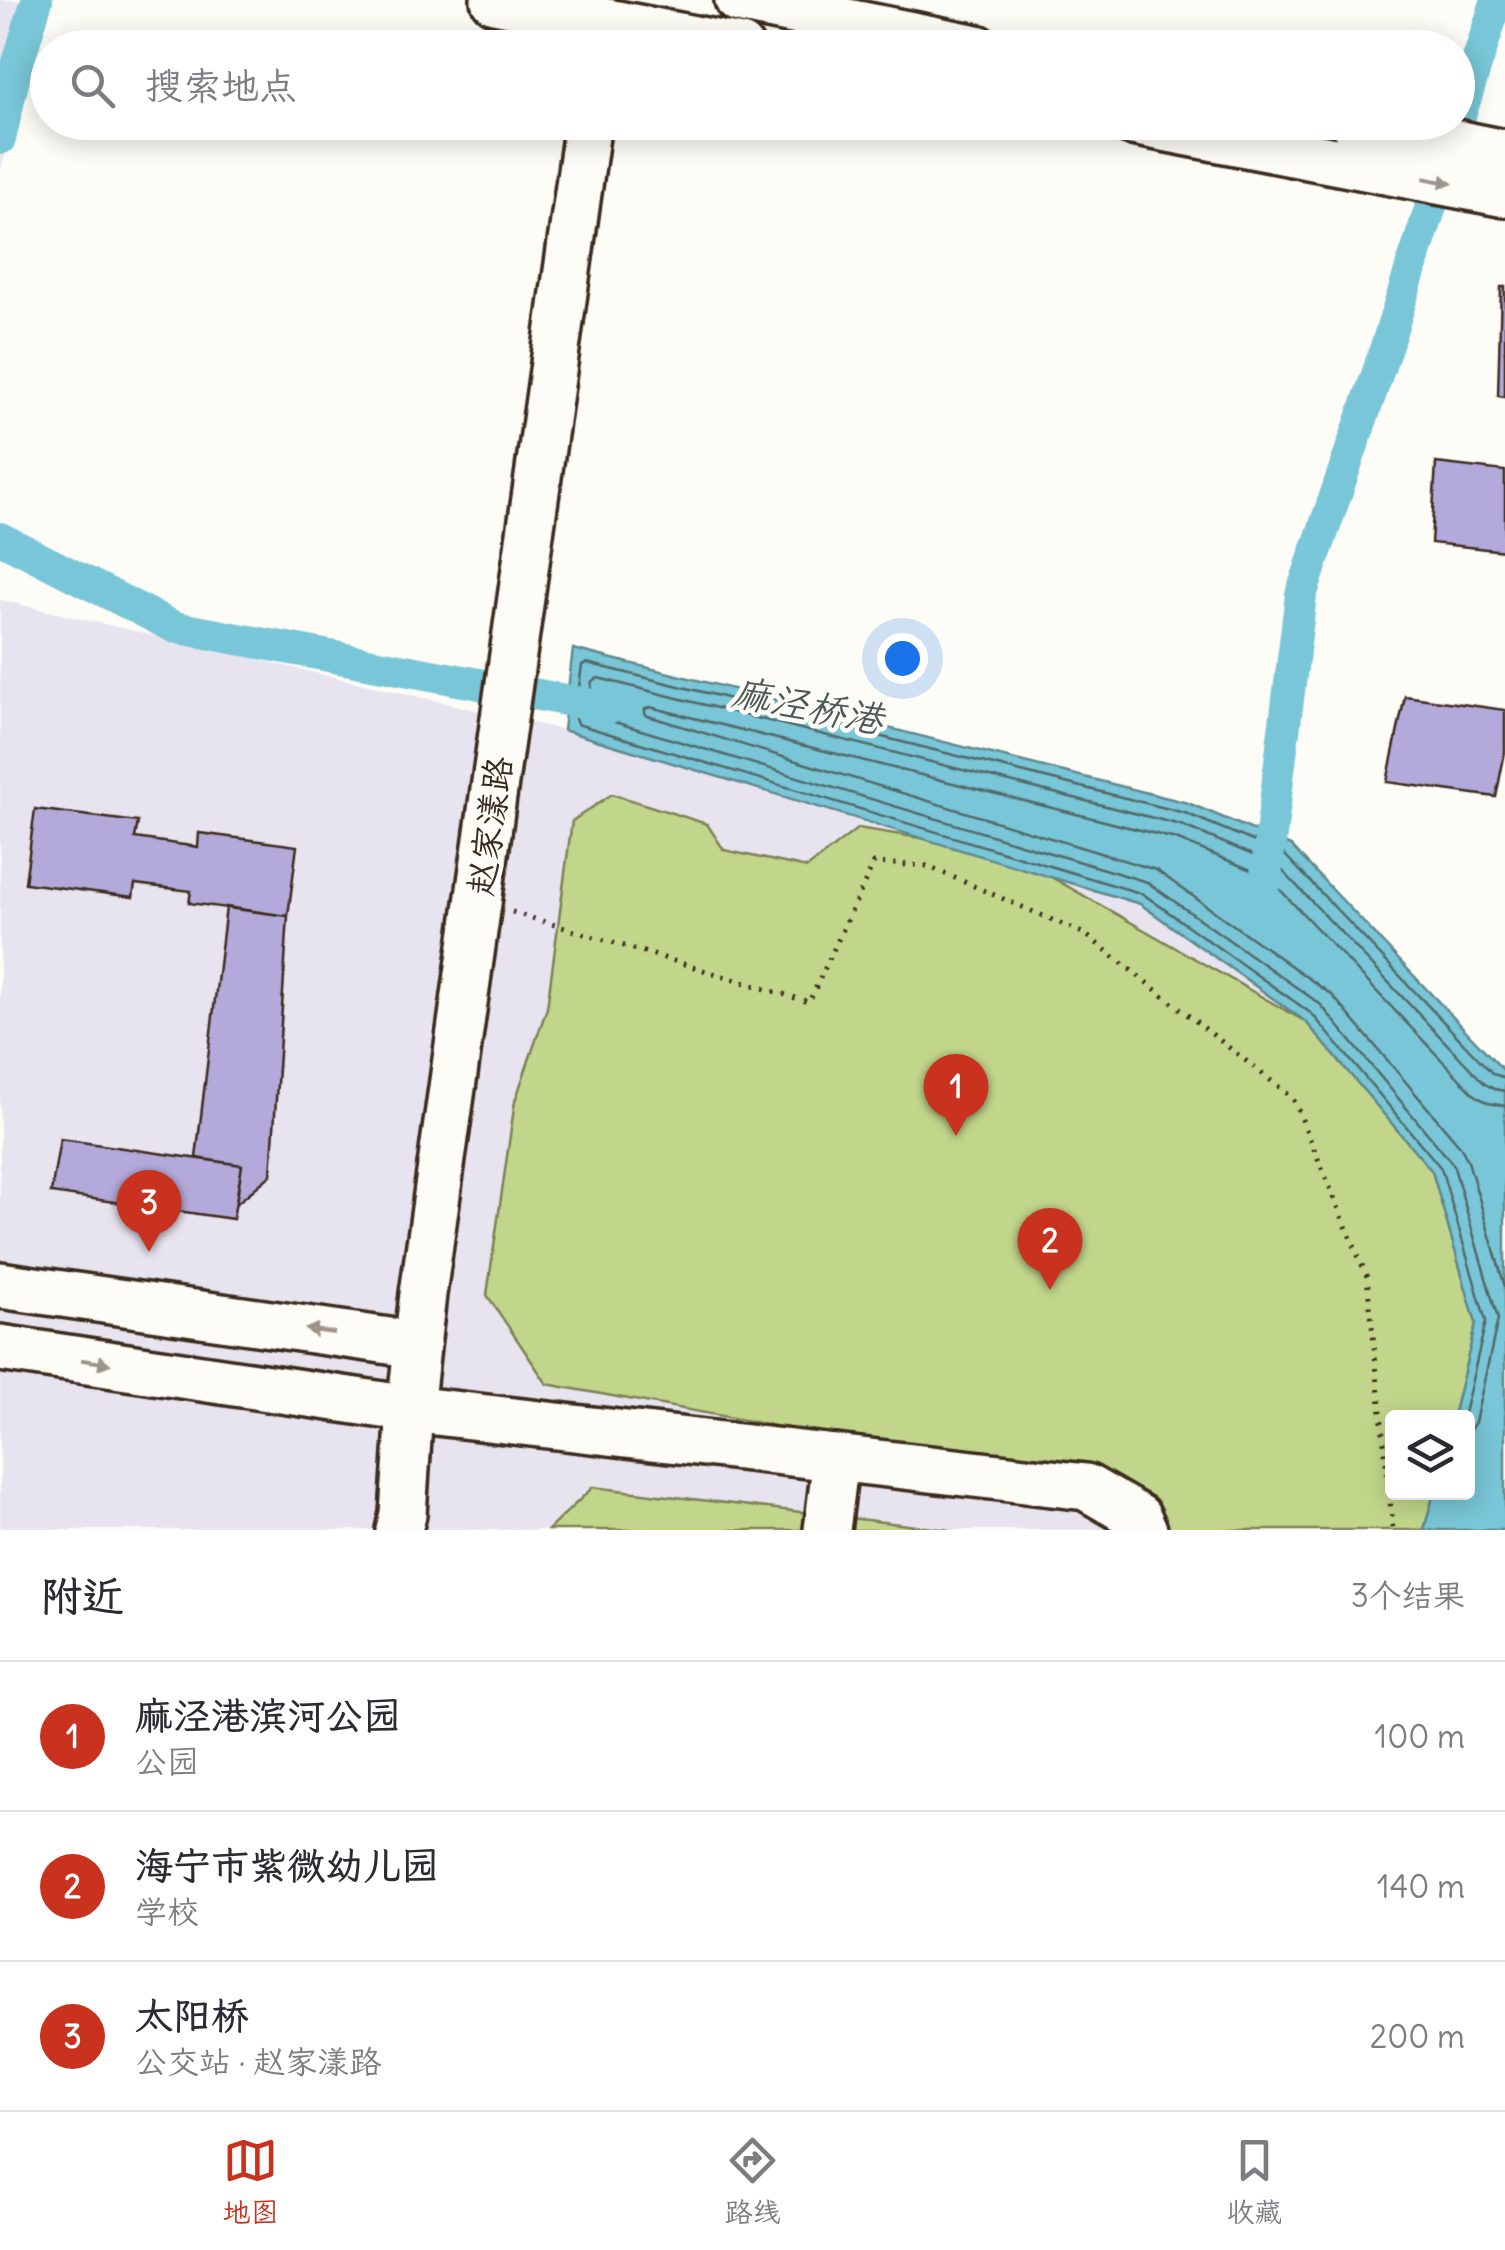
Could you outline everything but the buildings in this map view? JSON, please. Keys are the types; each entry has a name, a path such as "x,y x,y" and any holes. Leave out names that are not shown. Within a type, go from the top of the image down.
{"main road":[{"path":"494,0 637,30"},
{"path":"738,0 887,30"},
{"name":"赵家漾路","path":"400,1530 417,1344 585,140"},
{"path":"1369,140 1505,153"},
{"path":"1369,140 1505,194"},
{"path":"0,1285 417,1344"},
{"path":"0,1348 410,1409 1086,1487 1138,1517 1144,1530"},
{"path":"827,1530 836,1458"}],"path":[{"path":"479,902 809,1002 874,863 927,866 1085,934 1293,1098 1367,1277 1393,1530"}],"shaded area":[{"path":"0,0 47,0 39,30 30,30 30,63 0,173"},
{"path":"0,600 1264,892 1505,1272 1505,1530 0,1530"}],"green space":[{"path":"612,794 707,824 724,850 807,868 858,828 1007,852 1306,1022 1432,1171 1476,1323 1455,1410 1385,1410 1385,1500 1432,1500 1424,1530 1157,1530 1122,1480 787,1428 547,1384 487,1295 515,1101 547,1008 572,821"},
{"path":"593,1487 949,1530 548,1530"}],"water":[{"path":"573,649 1188,803 1291,846 1505,1072 1505,1530 1424,1530 1432,1500 1475,1500 1475,1410 1455,1410 1476,1323 1432,1171 1306,1022 1140,904 563,730"}],"waterway":[{"name":"麻泾桥港","path":"0,139 37,0"},
{"path":"1475,69 1497,0"},
{"path":"1265,883 1301,595 1452,140"},
{"name":"麻泾桥港","path":"0,538 174,627 608,708"}],"place":[{"name":"麻泾港滨河公园","path":"956,1136"},
{"name":"太阳桥","path":"149,1252"},
{"name":"海宁市紫微幼儿园","path":"1050,1290"}]}
